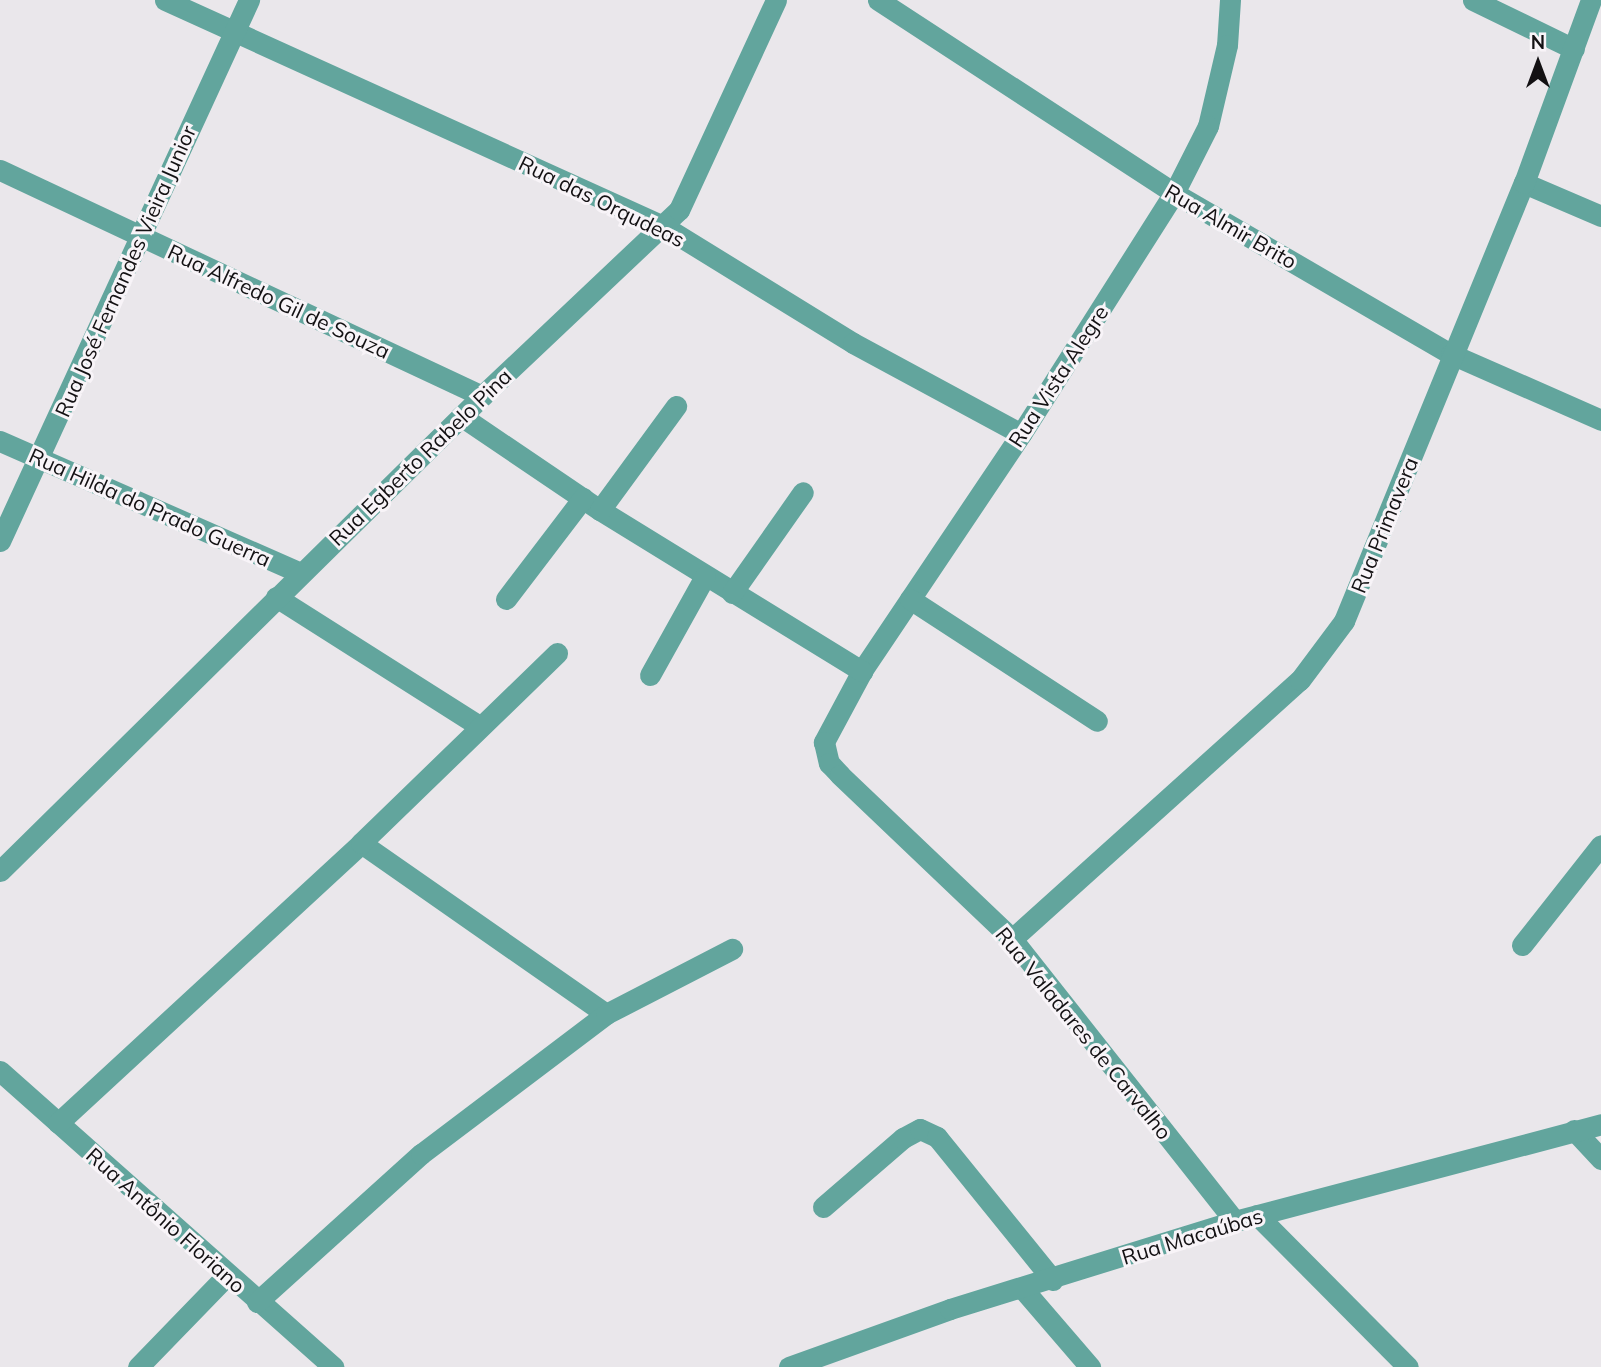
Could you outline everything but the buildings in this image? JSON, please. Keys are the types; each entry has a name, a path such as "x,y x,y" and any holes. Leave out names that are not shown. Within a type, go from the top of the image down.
{"street":[{"name":"Rua das Orqudeas","path":"165,0 663,226 853,343 1021,434"},
{"name":"Rua José Fernandes Vieira Junior","path":"0,541 41,460 138,236 249,0"},
{"name":"Rua Egberto Rabelo Pina","path":"0,870 461,416 679,210 703,167 775,0"},
{"name":"Rua Almir Brito","path":"878,0 1174,193 1451,354 1601,419"},
{"name":"Rua Vista Alegre","path":"827,728 862,671 1021,434 1174,193 1208,126 1227,45 1230,0"},
{"path":"1472,0 1574,49"},
{"name":"Rua Primavera","path":"1012,939 1300,680 1326,649 1358,593 1451,354 1524,183 1591,0"},
{"name":"Rua Alfredo Gil de Souza","path":"0,170 482,396"},
{"path":"1524,183 1601,216"},
{"path":"506,599 676,406"},
{"path":"461,416 705,576 862,671"},
{"name":"Rua Hilda do Prado Guerra","path":"0,441 300,573"},
{"path":"732,593 803,492"},
{"path":"650,675 705,576"},
{"name":"Rua Hilda do Prado Guerra","path":"276,597 479,726"},
{"path":"910,599 1097,721"},
{"path":"58,1123 361,843 557,653"},
{"name":"Rua Valadares de Carvalho","path":"827,728 824,742 829,763 1012,939 1235,1221"},
{"path":"361,843 606,1014"},
{"path":"1522,945 1601,845"},
{"path":"257,1302 421,1154 606,1014 732,949"},
{"name":"Rua Antônio Floriano","path":"2,1076 333,1367"},
{"name":"Rua Macaúbas","path":"789,1367 1257,1214 1601,1124"},
{"path":"822,1207 903,1138 920,1129 937,1137 1053,1280"},
{"path":"1574,1130 1601,1159"},
{"path":"1257,1214 1408,1367"},
{"path":"138,1367 227,1275"},
{"path":"1023,1289 1090,1367"}]}
